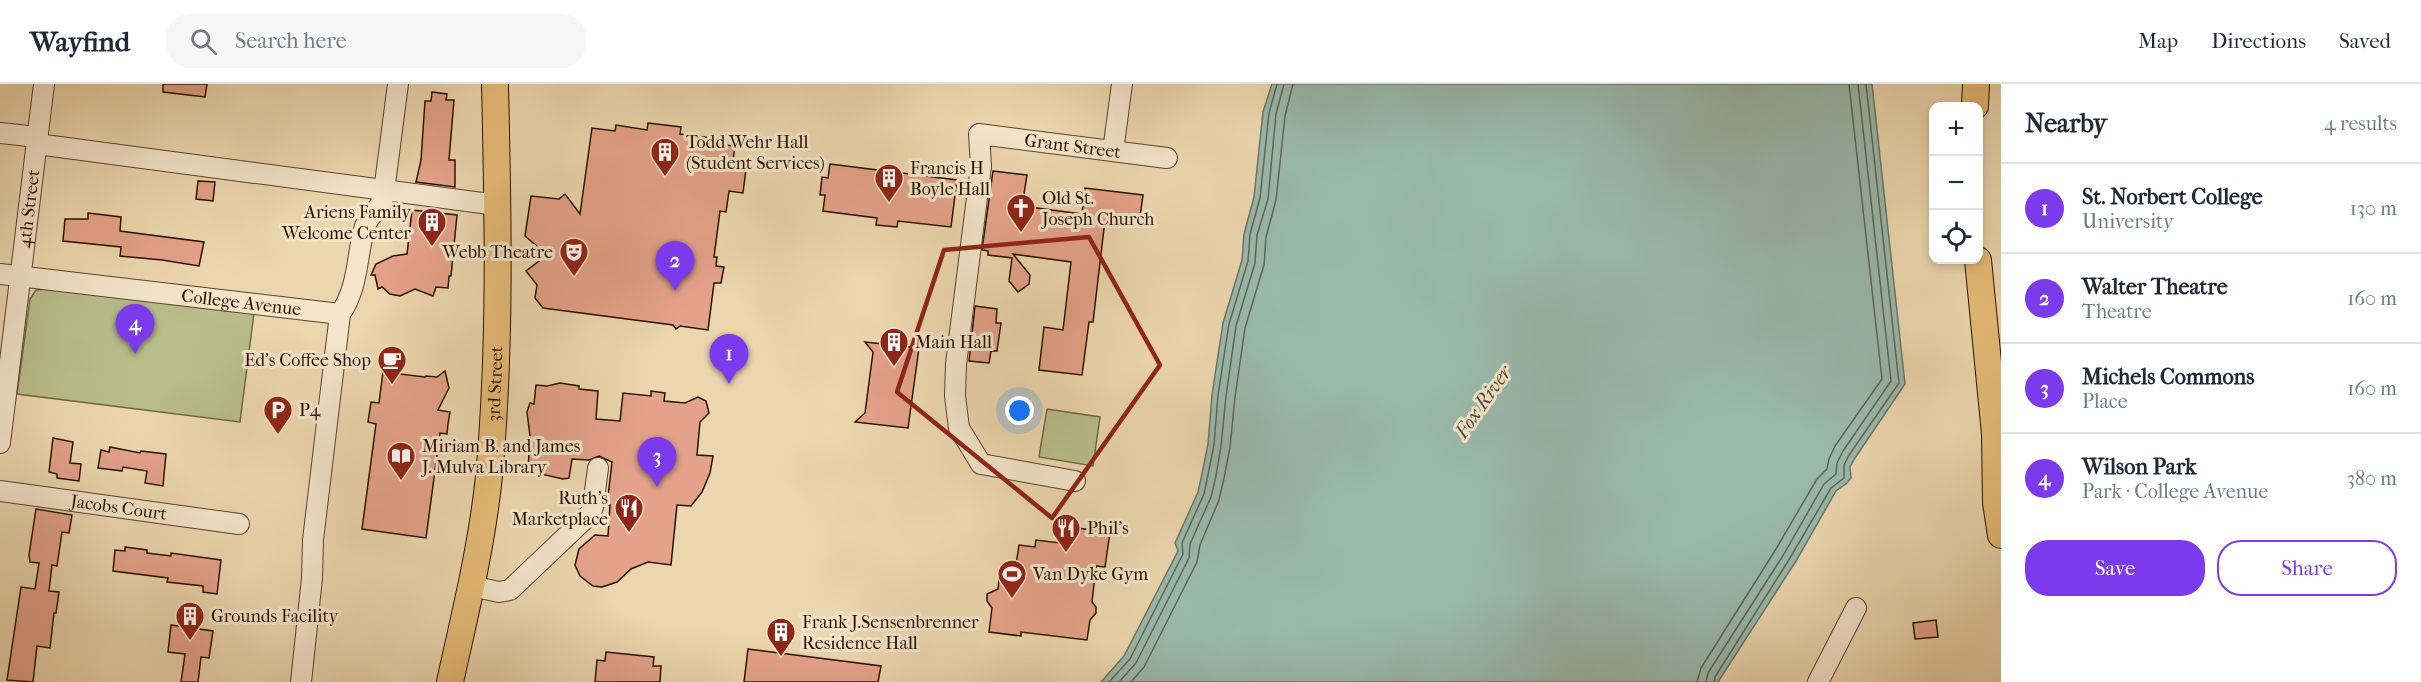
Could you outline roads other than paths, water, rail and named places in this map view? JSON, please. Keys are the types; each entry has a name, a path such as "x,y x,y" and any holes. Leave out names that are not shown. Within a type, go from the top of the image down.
{"main road":[{"name":"3rd Street","path":"450,682 471,586 489,476 496,354 495,84"},
{"path":"1975,102 1976,84"},
{"path":"1978,264 1998,443 1996,503 2001,535"}],"street":[{"name":"4th Street","path":"0,443 44,84"},
{"path":"301,682 311,589 313,540 340,314 348,303 355,284 365,226 370,215 381,205 385,191 398,84"},
{"path":"1113,151 1122,84"},
{"path":"0,133 37,141 497,205"},
{"name":"Grant Street","path":"1075,480 981,464 959,428 955,396 956,364 981,166 979,134 1167,158"},
{"name":"College Avenue","path":"0,274 340,314"},
{"path":"471,586 499,592 510,590 590,514 598,468"},
{"name":"Jacobs Court","path":"0,491 239,524"},
{"path":"1818,682 1856,608"}],"water":[{"name":"Fox River","path":"1272,84 1872,84 1905,384 1855,458 1850,467 1851,478 1836,491 1796,561 1718,682 1101,682 1124,656 1178,551 1175,543 1198,492 1208,444 1212,395 1223,323 1242,260 1244,234 1254,197 1263,112"}],"place":[{"name":"Todd Wehr Hall (Student Services)","path":"665,178"},
{"name":"Francis H Boyle Hall","path":"889,204"},
{"name":"Old St. Joseph Church","path":"1021,234"},
{"name":"Ariens Family Welcome Center","path":"432,248"},
{"name":"Webb Theatre","path":"574,278"},
{"name":"Walter Theatre","path":"675,291"},
{"name":"Wilson Park","path":"135,354"},
{"name":"Main Hall","path":"894,368"},
{"name":"St. Norbert College","path":"729,384"},
{"name":"Ed’s Coffee Shop","path":"392,386"},
{"name":"P4","path":"278,436"},
{"name":"Miriam B. and James J. Mulva Library","path":"401,482"},
{"name":"Michels Commons","path":"657,487"},
{"name":"Ruth's Marketplace","path":"629,534"},
{"name":"Phil's","path":"1066,554"},
{"name":"Van Dyke Gym","path":"1012,600"},
{"name":"Grounds Facility","path":"190,642"},
{"name":"Frank J.Sensenbrenner Residence Hall","path":"781,658"}]}
